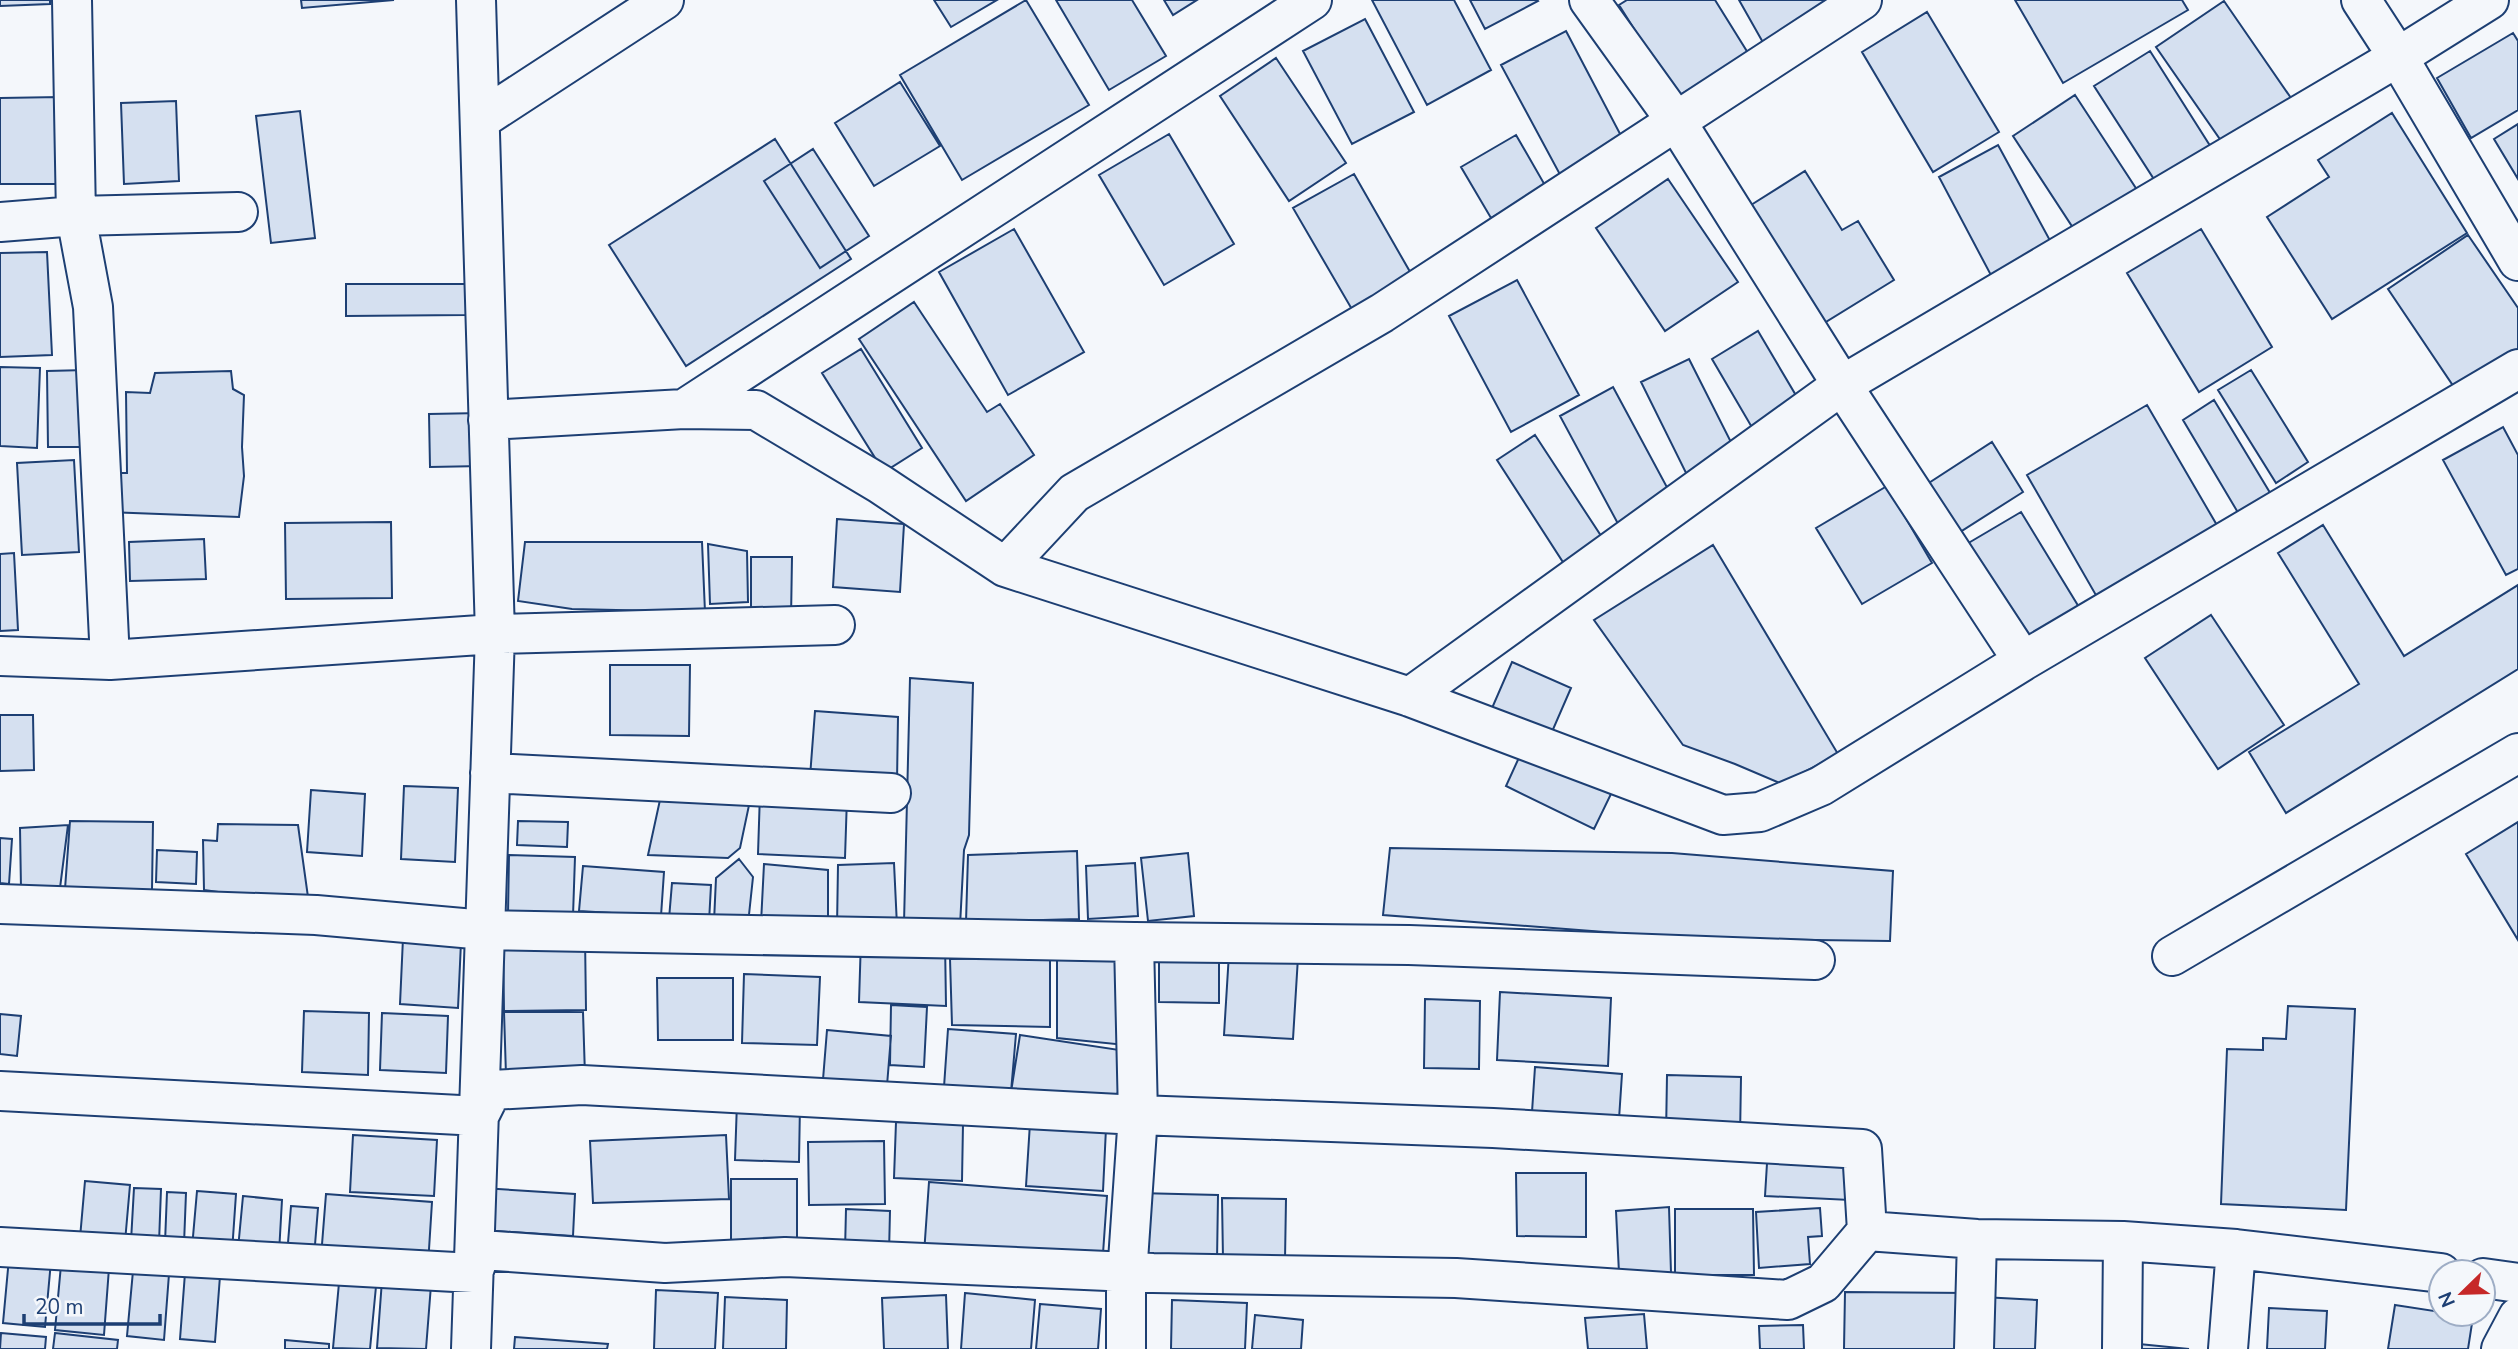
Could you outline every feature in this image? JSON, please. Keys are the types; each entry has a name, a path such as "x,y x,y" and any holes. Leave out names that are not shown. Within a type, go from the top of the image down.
{"street":[{"path":"72,0 76,216 93,307 110,660"},
{"path":"471,1349 495,635 476,0"},
{"path":"480,120 664,0"},
{"path":"684,409 1312,0"},
{"path":"1589,0 1676,121 1842,385 2023,661"},
{"path":"1005,567 1074,493 1382,313 1862,0"},
{"path":"2361,0 2398,57 2518,261"},
{"path":"1410,696 1842,385 2398,57 2489,0"},
{"path":"0,222 76,216 238,212"},
{"path":"488,419 684,409 756,410 880,484 1005,567 1410,696 1723,815 1741,815 1760,812 1821,786 2023,661 2518,369"},
{"path":"0,656 110,660 495,635 835,625"},
{"path":"2172,956 2518,753"},
{"path":"490,773 891,793"},
{"path":"0,904 316,915 485,930 1409,945 1815,960"},
{"path":"1126,1349 1138,1115 1135,942"},
{"path":"473,1273 481,1250 665,1263 785,1257 1128,1273 1456,1278 1788,1300 1823,1283 1867,1231 1862,1149 1493,1128 1138,1115 582,1085 492,1090 479,1116"},
{"path":"0,1091 479,1116"},
{"path":"1867,1231 1977,1239 2123,1241 2236,1249 2427,1271"},
{"path":"1974,1349 1977,1239"},
{"path":"2122,1349 2123,1241"},
{"path":"0,1247 473,1273"},
{"path":"2228,1349 2236,1249"},
{"path":"2497,1280 2518,1283"},
{"path":"2501,1349 2518,1317"}],"building":[{"path":"0,0 50,0 50,4 0,6"},
{"path":"301,0 394,0 302,8"},
{"path":"934,0 997,0 951,27"},
{"path":"1026,0 1089,105 962,180 900,75"},
{"path":"1056,0 1132,0 1166,56 1109,90"},
{"path":"1164,0 1197,0 1173,15"},
{"path":"1372,0 1454,0 1491,70 1427,105"},
{"path":"1470,0 1537,0 1538,1 1485,29"},
{"path":"1627,0 1715,0 1748,53 1677,97 1619,5"},
{"path":"1739,0 1829,0 1765,46"},
{"path":"2015,0 2182,0 2188,10 2063,83"},
{"path":"2224,1 2291,98 2224,145 2156,47"},
{"path":"1927,12 1999,132 1933,172 1862,52"},
{"path":"1365,19 1414,112 1352,144 1303,51"},
{"path":"1566,31 1628,149 1564,182 1501,65"},
{"path":"2513,33 2518,41 2518,110 2471,138 2437,78"},
{"path":"2150,51 2214,152 2159,187 2094,86"},
{"path":"1276,58 1346,163 1289,201 1220,96"},
{"path":"900,82 940,146 874,186 835,123"},
{"path":"2075,95 2143,199 2081,240 2013,136"},
{"path":"60,97 61,184 0,184 0,98"},
{"path":"176,101 179,181 124,184 121,103"},
{"path":"300,111 315,238 271,243 256,116"},
{"path":"2392,113 2467,233 2332,319 2267,217 2329,177 2318,160"},
{"path":"2518,124 2518,179 2494,139"},
{"path":"1169,134 1234,244 1164,285 1099,175"},
{"path":"1516,135 1546,187 1491,218 1461,167"},
{"path":"775,139 851,259 686,366 609,245"},
{"path":"1998,145 2053,246 1993,279 1939,177"},
{"path":"813,149 869,236 820,268 764,181"},
{"path":"1805,171 1842,230 1858,221 1894,280 1816,328 1751,205"},
{"path":"1354,174 1417,284 1357,318 1293,208"},
{"path":"1668,179 1738,282 1665,331 1596,228"},
{"path":"1014,229 1084,352 1008,395 939,272"},
{"path":"2201,229 2272,347 2199,392 2127,273"},
{"path":"2468,235 2518,308 2518,352 2458,393 2388,289"},
{"path":"47,252 52,355 0,357 0,253"},
{"path":"1517,280 1579,395 1511,432 1449,316"},
{"path":"346,284 466,284 466,315 346,316"},
{"path":"914,302 987,412 1000,404 1034,455 966,501 859,339"},
{"path":"1758,331 1804,409 1757,436 1712,359"},
{"path":"861,349 922,448 884,472 822,373"},
{"path":"1689,359 1738,456 1690,481 1641,382"},
{"path":"0,367 40,368 37,448 0,446"},
{"path":"86,370 86,447 48,447 47,371"},
{"path":"2251,370 2308,462 2276,483 2218,390"},
{"path":"231,371 233,389 244,395 244,476 239,517 107,512 107,473 127,473 126,392 150,393 155,373"},
{"path":"1613,387 1676,504 1623,533 1560,416"},
{"path":"2214,400 2275,501 2243,521 2183,420"},
{"path":"2147,405 2218,527 2097,597 2027,475"},
{"path":"481,413 482,466 430,467 429,414"},
{"path":"2503,427 2518,455 2518,569 2506,575 2443,460"},
{"path":"1535,435 1609,548 1570,573 1497,460"},
{"path":"1992,442 2023,492 1949,539 1918,490"},
{"path":"74,460 79,552 22,555 17,463"},
{"path":"1887,486 1932,563 1862,604 1816,528"},
{"path":"2021,512 2085,617 2025,654 1960,548"},
{"path":"837,519 904,524 900,592 833,587"},
{"path":"391,522 392,598 286,599 285,523"},
{"path":"2323,525 2404,656 2518,585 2518,669 2286,813 2249,752 2359,684 2278,553"},
{"path":"204,539 206,579 130,581 129,542"},
{"path":"525,542 702,542 705,612 572,609 518,601"},
{"path":"708,544 747,551 748,602 710,604"},
{"path":"1713,545 1838,754 1782,784 1683,745 1594,620"},
{"path":"14,553 18,630 0,631 0,554"},
{"path":"751,557 792,557 791,619 751,614"},
{"path":"2211,615 2284,725 2218,769 2145,658"},
{"path":"1512,662 1571,688 1548,741 1489,715"},
{"path":"610,665 690,665 689,736 610,735"},
{"path":"910,678 973,683 969,835 964,850 960,926 904,923"},
{"path":"815,711 898,717 897,782 810,777"},
{"path":"0,715 33,715 34,770 0,771"},
{"path":"1522,751 1611,794 1594,829 1506,786"},
{"path":"404,786 458,788 455,862 401,859"},
{"path":"663,786 752,791 740,848 728,858 648,855"},
{"path":"311,790 365,794 362,856 307,852"},
{"path":"760,793 847,797 845,858 758,854"},
{"path":"70,821 153,822 152,890 65,889"},
{"path":"518,821 568,822 567,847 517,845"},
{"path":"2518,822 2518,940 2466,854"},
{"path":"218,824 298,825 308,897 269,899 204,890 203,840 217,841"},
{"path":"68,825 60,888 21,889 20,828"},
{"path":"0,838 12,839 9,884 0,883"},
{"path":"1390,848 1672,853 1893,871 1890,941 1682,938 1383,915"},
{"path":"157,850 197,852 196,884 156,882"},
{"path":"1077,851 1079,919 966,922 968,855"},
{"path":"1188,853 1194,916 1148,921 1141,858"},
{"path":"509,855 575,857 573,916 508,914"},
{"path":"739,859 753,877 748,924 714,922 716,878"},
{"path":"894,863 897,926 837,927 838,865"},
{"path":"1135,863 1138,916 1088,919 1086,866"},
{"path":"764,864 828,870 828,928 761,923"},
{"path":"583,866 664,872 661,916 579,911"},
{"path":"672,883 711,885 709,922 669,919"},
{"path":"503,936 585,936 586,1010 504,1011"},
{"path":"403,938 461,942 458,1008 400,1004"},
{"path":"861,939 945,941 946,1006 859,1002"},
{"path":"1229,953 1298,957 1293,1039 1224,1035"},
{"path":"1159,955 1219,956 1219,1003 1159,1002"},
{"path":"1050,957 1050,1027 952,1025 950,959"},
{"path":"1057,957 1127,958 1125,1045 1057,1038"},
{"path":"744,974 820,977 817,1045 742,1043"},
{"path":"657,978 733,978 733,1040 658,1040"},
{"path":"1500,992 1611,998 1608,1066 1497,1060"},
{"path":"1425,999 1480,1001 1479,1069 1424,1068"},
{"path":"891,1005 927,1007 924,1067 890,1065"},
{"path":"2288,1006 2355,1009 2346,1210 2221,1204 2227,1049 2263,1050 2263,1038 2286,1039"},
{"path":"304,1011 369,1013 368,1075 302,1072"},
{"path":"504,1012 583,1012 585,1076 506,1075"},
{"path":"382,1013 448,1016 446,1073 380,1070"},
{"path":"0,1014 21,1016 17,1056 0,1054"},
{"path":"948,1029 1016,1034 1011,1092 944,1087"},
{"path":"827,1030 891,1036 886,1098 822,1092"},
{"path":"1020,1035 1126,1051 1125,1093 1080,1100 1011,1092"},
{"path":"1535,1067 1622,1074 1618,1134 1531,1127"},
{"path":"1667,1075 1741,1077 1740,1138 1666,1136"},
{"path":"737,1102 800,1104 799,1162 735,1160"},
{"path":"896,1122 963,1124 962,1181 894,1178"},
{"path":"1030,1123 1106,1128 1103,1191 1026,1186"},
{"path":"353,1135 437,1140 434,1196 350,1192"},
{"path":"726,1135 729,1199 593,1203 590,1141"},
{"path":"884,1141 885,1204 809,1205 808,1142"},
{"path":"1768,1147 1853,1152 1850,1200 1765,1196"},
{"path":"1516,1173 1586,1173 1586,1237 1517,1236"},
{"path":"731,1179 797,1179 797,1245 731,1245"},
{"path":"85,1181 130,1185 125,1242 80,1238"},
{"path":"929,1182 1107,1196 1102,1268 924,1254"},
{"path":"134,1188 161,1189 159,1243 131,1241"},
{"path":"482,1188 575,1194 573,1236 480,1230"},
{"path":"197,1191 236,1194 232,1252 192,1248"},
{"path":"167,1192 186,1193 184,1244 165,1243"},
{"path":"1138,1193 1218,1195 1217,1261 1137,1259"},
{"path":"326,1194 432,1202 428,1265 321,1257"},
{"path":"243,1196 282,1200 279,1253 238,1249"},
{"path":"1222,1198 1286,1199 1285,1260 1223,1259"},
{"path":"291,1206 318,1208 314,1257 287,1255"},
{"path":"1669,1207 1671,1273 1619,1273 1616,1211"},
{"path":"1820,1208 1822,1236 1808,1237 1810,1264 1759,1268 1756,1212"},
{"path":"846,1209 890,1211 889,1253 845,1251"},
{"path":"1675,1209 1753,1209 1754,1275 1675,1275"},
{"path":"9,1258 51,1261 45,1327 3,1323"},
{"path":"61,1265 109,1268 104,1335 55,1330"},
{"path":"133,1271 169,1274 164,1340 127,1336"},
{"path":"340,1272 377,1276 370,1349 333,1348"},
{"path":"185,1273 220,1276 215,1342 180,1339"},
{"path":"382,1280 431,1285 426,1349 377,1348"},
{"path":"656,1290 718,1293 715,1349 654,1349"},
{"path":"1845,1292 1969,1293 1968,1349 1844,1349"},
{"path":"965,1293 1035,1300 1031,1349 961,1349"},
{"path":"946,1295 948,1349 884,1349 882,1298"},
{"path":"725,1297 787,1300 786,1349 723,1349"},
{"path":"1982,1297 2037,1300 2035,1349 1980,1349"},
{"path":"1172,1300 1247,1303 1245,1349 1171,1349"},
{"path":"1040,1304 1101,1309 1098,1349 1036,1349"},
{"path":"2395,1305 2427,1310 2427,1328 2471,1328 2468,1349 2388,1349"},
{"path":"2269,1308 2327,1311 2325,1349 2267,1349"},
{"path":"1644,1314 1647,1349 1588,1349 1585,1318"},
{"path":"1255,1315 1303,1320 1301,1349 1252,1349"},
{"path":"1803,1325 1804,1349 1760,1349 1759,1326"},
{"path":"1,1333 46,1337 45,1349 0,1349"},
{"path":"55,1333 118,1340 117,1349 53,1349"},
{"path":"515,1337 608,1344 607,1349 514,1349"},
{"path":"285,1340 329,1344 329,1349 285,1349"},
{"path":"2139,1344 2189,1349 2139,1349"}]}
